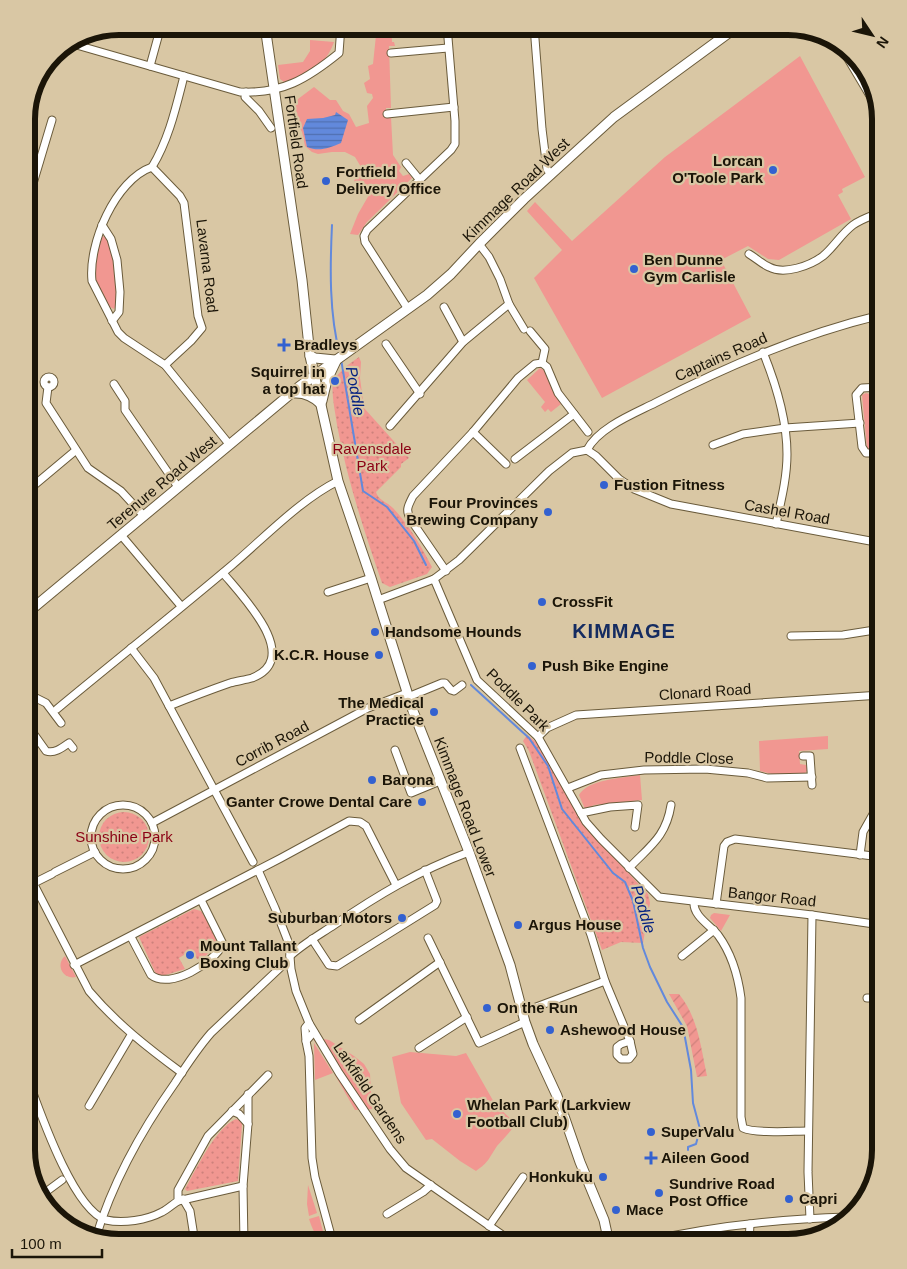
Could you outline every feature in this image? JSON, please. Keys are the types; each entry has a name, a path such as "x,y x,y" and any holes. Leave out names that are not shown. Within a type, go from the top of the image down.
{"main road":[{"path":"266,35 274,90"},
{"name":"Kimmage Road West","path":"315,374 408,308 451,274 479,244 614,117 726,35"},
{"name":"Fortfield Road","path":"274,90 302,280 310,356 315,374"},
{"path":"293,393 300,392 310,395 321,404 327,380 339,357 315,358 310,356"},
{"name":"Terenure Road West","path":"35,607 315,374"},
{"name":"Kimmage Road Lower","path":"315,374 338,481 371,578 407,695 469,852 510,965 525,1022 557,1096 580,1162 604,1220 607,1234"}],"street":[{"path":"150,66 159,35"},
{"path":"274,90 300,82 321,68 339,53 341,35"},
{"path":"408,308 365,242 364,236 367,230 455,144 454,107 447,35"},
{"path":"535,35 542,130 547,169 551,175"},
{"name":"Fortfield Road","path":"78,45 246,92 274,90"},
{"path":"392,53 448,48"},
{"path":"184,76 164,145 152,167 146,169 116,197 102,224 94,253 91,271 92,281 112,320 124,338 165,365 229,444"},
{"path":"246,92 244,97 259,111 271,128"},
{"path":"387,114 454,107"},
{"path":"35,178 52,120"},
{"path":"35,161 40,162"},
{"path":"406,163 419,179"},
{"name":"Lavarna Road","path":"152,167 184,202 198,316 202,328 165,365"},
{"path":"750,254 769,268 780,270 798,268 823,255 853,225 872,215"},
{"path":"102,224 111,239 117,260 120,292 119,312 112,320"},
{"path":"479,244 500,279 508,304 527,330 545,349 542,363"},
{"path":"468,255 485,252"},
{"path":"390,426 420,394 463,342 508,304"},
{"path":"444,307 463,342"},
{"name":"Captains Road","path":"587,450 597,436 618,422 677,391 763,352 828,329 872,317"},
{"path":"386,344 420,394"},
{"path":"763,352 779,397 785,428 787,454 785,480 776,524"},
{"path":"542,363 546,367 558,393 588,432"},
{"path":"446,571 411,520 407,507 413,496 473,432 518,378 535,364 542,363"},
{"path":"114,384 125,401 125,410 178,487"},
{"path":"48,387 46,403 88,468 121,491 144,516"},
{"path":"872,387 862,388 856,395 862,448 866,453 872,453"},
{"path":"516,459 574,414"},
{"path":"712,445 743,434 785,428 860,423"},
{"path":"473,432 506,464"},
{"path":"378,600 434,579 446,571 549,471 572,453 587,450"},
{"name":"Cashel Road","path":"587,450 596,456 619,479 634,489 671,504 872,541"},
{"path":"35,485 76,451"},
{"path":"57,709 223,573 306,501 325,487 338,481"},
{"path":"121,535 181,606"},
{"path":"169,706 232,683 253,678 270,663 273,654 266,630 257,614 223,573"},
{"path":"328,592 371,578"},
{"name":"Poddle Park","path":"434,579 477,680 538,737 581,813 601,839 659,897"},
{"path":"791,636 843,635 872,630"},
{"path":"131,648 154,678 253,862"},
{"name":"Corrib Road","path":"152,823 368,708 442,683 447,684 450,690 454,691 462,685"},
{"name":"Clonard Road","path":"538,737 547,728 576,715 872,696"},
{"path":"35,699 46,703 61,723"},
{"path":"35,736 46,751 54,752 69,744 73,748"},
{"path":"520,748 591,935 605,981 630,1041"},
{"path":"394,750 411,793 440,781"},
{"path":"803,756 810,756 812,785"},
{"name":"Poddle Close","path":"568,788 601,775 644,770 704,769 748,773 767,778 812,776"},
{"path":"128,805 135,807 142,811 152,823 155,833 155,844 150,855 143,863 133,868 111,867 95,852 92,844 92,829 100,816 112,807 128,805"},
{"path":"581,813 610,807 638,805 636,827"},
{"path":"628,868 658,839 664,830 666,813 671,805"},
{"path":"860,855 863,832 872,816"},
{"path":"74,965 131,937 349,821 360,822 366,826 396,884"},
{"path":"716,904 724,846 727,842 735,839 872,856"},
{"path":"35,882 95,852"},
{"path":"290,956 312,939 396,884 469,852"},
{"name":"Larkfield Gardens","path":"258,870 289,944 291,969 309,1023 339,1073 390,1149 406,1168 501,1234"},
{"path":"312,939 329,965 337,966 435,905 437,901 425,870"},
{"path":"35,894 74,965 102,1007 131,1035 182,1073"},
{"name":"Bangor Road","path":"659,897 872,924"},
{"path":"131,937 151,975 155,978 165,981 192,972 209,961 223,944 201,900"},
{"path":"694,902 695,912 714,930 735,965 741,998 740,1117 743,1128 748,1130 808,1131"},
{"path":"810,1219 808,1131 812,915"},
{"path":"682,956 714,930"},
{"path":"428,938 479,1043 525,1022"},
{"path":"359,1020 440,962"},
{"path":"98,1231 102,1217 136,1143 182,1073 211,1034 283,965"},
{"path":"522,1012 605,981"},
{"path":"867,998 872,998"},
{"path":"419,1048 467,1017"},
{"path":"309,1023 305,1028 309,1056 314,1168 331,1234"},
{"path":"306,1041 314,1032"},
{"path":"90,1106 131,1035"},
{"path":"194,1234 190,1211 181,1200 178,1190 205,1140 268,1075"},
{"path":"244,1234 248,1094"},
{"path":"35,1097 58,1156 85,1202 106,1220 126,1222 139,1219 162,1212 181,1200 244,1186"},
{"path":"232,1111 239,1114 248,1124"},
{"path":"489,1226 523,1178"},
{"path":"46,1192 62,1180"},
{"path":"387,1214 431,1185"},
{"path":"681,1234 750,1224 838,1218"},
{"path":"749,1234 750,1224"}],"green space":[{"path":"376,35 392,35 392,42 394,42 395,46 389,46 391,108 386,108 386,117 391,117 393,155 401,167 399,171 403,176 409,174 412,178 367,222 358,235 350,234 358,214 369,195 354,181 361,167 355,157 345,152 318,154 305,146 302,132 294,118 290,105 314,87 330,100 336,100 343,111 349,114 356,127 369,123 367,106 373,98 372,94 367,93 364,83 370,79 368,66 373,64"},
{"path":"310,40 334,42 325,59 311,72 301,79 284,82 280,79 278,65 303,62 310,51"},
{"path":"800,56 865,177 842,189 843,192 838,195 851,219 779,260 768,259 748,246 721,260 751,317 602,398 534,278 562,250 527,211 535,202 572,241 665,157"},
{"path":"103,236 107,238 110,244 116,274 117,294 114,309 103,299 96,279 95,260"},
{"name":"Ravensdale Park","path":"359,357 361,362 360,378 364,408 409,458 401,464 401,467 376,492 404,521 432,567 427,574 390,587 382,583 362,524 346,465 332,391 333,380 345,367"},
{"path":"540,368 545,371 561,404 551,412 548,409 545,412 541,407 545,402 527,380"},
{"path":"872,394 872,450 870,451 867,449 862,395"},
{"path":"527,735 545,749 555,765 579,818 648,894 650,903 643,943 621,942 602,950 529,751 523,741"},
{"path":"828,736 828,749 799,751 800,764 806,765 808,770 805,773 776,775 760,771 759,741"},
{"path":"640,775 642,800 594,805 585,809 579,795 590,786 606,780"},
{"name":"Sunshine Park","path":"119,812 129,812 142,819 149,832 149,842 142,855 129,862 119,862 110,858 103,851 99,842 99,832 103,823 110,816"},
{"path":"194,909 201,911 210,925 217,943 203,959 197,959 192,950 179,958 185,969 159,977 139,937"},
{"path":"714,913 730,915 721,931 710,918"},
{"path":"65,956 76,977 67,976 62,971 61,964"},
{"path":"669,994 679,994 691,1013 698,1033 707,1076 697,1077 687,1026"},
{"path":"312,1037 329,1040 364,1064 370,1074 372,1109 355,1110 335,1072"},
{"path":"314,1044 333,1073 315,1080"},
{"name":"Whelan Park (Larkview Football Club)","path":"410,1052 456,1056 466,1053 495,1104 516,1124 486,1162 476,1171 432,1139 426,1140 401,1103 392,1057"},
{"path":"236,1119 241,1121 242,1124 238,1181 187,1191 185,1189 214,1140 228,1124"},
{"path":"308,1185 317,1213 309,1216 307,1204"},
{"path":"319,1216 324,1234 316,1234 309,1219"}],"water":[{"path":"336,112 348,120 341,143 320,149 307,147 303,128 307,119 323,118 335,115"}],"waterway":[{"name":"Poddle","path":"332,225 332,307 340,355"},
{"name":"Poddle","path":"341,359 363,491 387,507 414,541 426,565"},
{"name":"Poddle","path":"471,685 529,738 548,766 562,809 613,873 625,882 633,901 643,948 650,967 667,1002 683,1027 691,1070 693,1103 700,1129 696,1144 688,1147 688,1150"}],"place":[{"name":"Lorcan O'Toole Park","path":"773,170"},
{"name":"Fortfield Delivery Office","path":"326,181"},
{"name":"Ben Dunne Gym Carlisle","path":"634,269"},
{"name":"Bradleys","path":"284,345"},
{"name":"Squirrel in a top hat","path":"335,381"},
{"name":"Fustion Fitness","path":"604,485"},
{"name":"Four Provinces Brewing Company","path":"548,512"},
{"name":"CrossFit","path":"542,602"},
{"name":"Handsome Hounds","path":"375,632"},
{"name":"K.C.R. House","path":"379,655"},
{"name":"Push Bike Engine","path":"532,666"},
{"name":"The Medical Practice","path":"434,712"},
{"name":"Barona","path":"372,780"},
{"name":"Ganter Crowe Dental Care","path":"422,802"},
{"name":"Suburban Motors","path":"402,918"},
{"name":"Argus House","path":"518,925"},
{"name":"Mount Tallant Boxing Club","path":"190,955"},
{"name":"On the Run","path":"487,1008"},
{"name":"Ashewood House","path":"550,1030"},
{"name":"Whelan Park (Larkview Football Club)","path":"457,1114"},
{"name":"SuperValu","path":"651,1132"},
{"name":"Aileen Good","path":"651,1158"},
{"name":"Honkuku","path":"603,1177"},
{"name":"Sundrive Road Post Office","path":"659,1193"},
{"name":"Capri","path":"789,1199"},
{"name":"Mace","path":"616,1210"}],"district":[{"name":"KIMMAGE","path":"624,631"}]}
